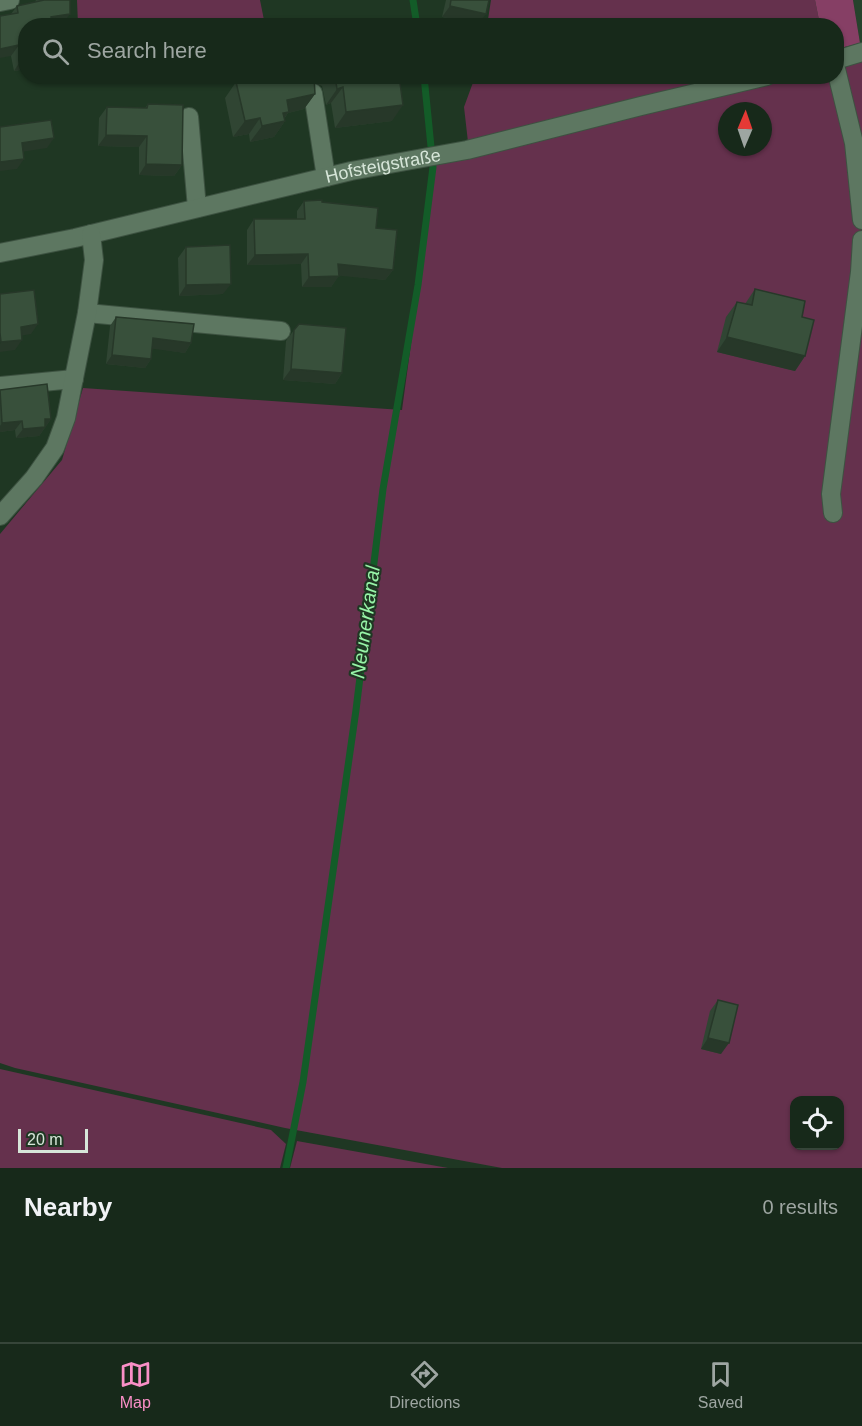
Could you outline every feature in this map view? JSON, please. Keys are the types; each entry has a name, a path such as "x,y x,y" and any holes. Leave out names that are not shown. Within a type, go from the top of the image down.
{"street":[{"path":"0,2 10,0"},
{"path":"844,58 862,52"},
{"name":"Hofsteigstraße","path":"0,253 91,234 326,177 456,152 734,84"},
{"path":"840,84 854,143 862,220"},
{"path":"313,93 326,177"},
{"path":"189,117 197,208"},
{"path":"0,516 34,478 56,448 66,418 87,314 94,260 91,234"},
{"path":"833,513 831,494 860,272 862,240"},
{"path":"87,314 281,331"},
{"path":"0,386 74,379"}],"shaded area":[{"path":"77,0 260,0 264,18 78,18"},
{"path":"491,0 815,0 819,18 488,18"},
{"path":"815,0 853,0 860,43 844,47 844,18 819,18"},
{"path":"853,0 862,0 862,43 860,43"},
{"path":"862,43 862,1168 502,1168 285,1128 0,1063 0,534 62,460 83,388 402,410 435,167 432,152 468,142 464,107 472,84 844,84 844,47"},
{"path":"0,1069 271,1130 286,1144 280,1168 0,1168"},
{"path":"297,1141 448,1168 290,1168"}],"building":[{"path":"44,0 70,0 70,14 51,18 18,18 18,45 0,49 0,16 18,13 17,6"},
{"path":"451,0 489,0 486,14 450,6"},
{"path":"236,84 314,84 315,94 287,100 289,112 283,113 285,121 262,126 260,118 245,121"},
{"path":"336,84 400,84 403,105 346,112 343,87 337,89"},
{"path":"148,104 183,105 182,165 146,164 147,136 106,135 107,107 147,108"},
{"path":"51,120 54,138 22,143 24,159 0,162 0,127"},
{"path":"322,200 322,202 378,208 376,228 397,230 393,270 338,264 339,276 309,277 308,254 255,255 254,219 305,219 304,201"},
{"path":"230,245 231,284 186,285 186,247"},
{"path":"755,289 805,301 802,317 814,320 805,356 727,337 737,302 752,305"},
{"path":"34,290 38,324 21,327 22,340 1,342 0,294"},
{"path":"116,317 194,324 191,343 153,338 151,359 112,355"},
{"path":"299,324 346,328 342,373 291,369 294,330"},
{"path":"47,384 51,419 45,419 45,427 23,429 22,421 2,423 0,390"},
{"path":"718,1000 738,1005 729,1043 708,1038"}],"waterway":[{"name":"Neunerkanal","path":"413,0 416,18"},
{"name":"Neunerkanal","path":"286,1168 303,1082 356,710 383,489 418,285 433,167 425,84"}]}
